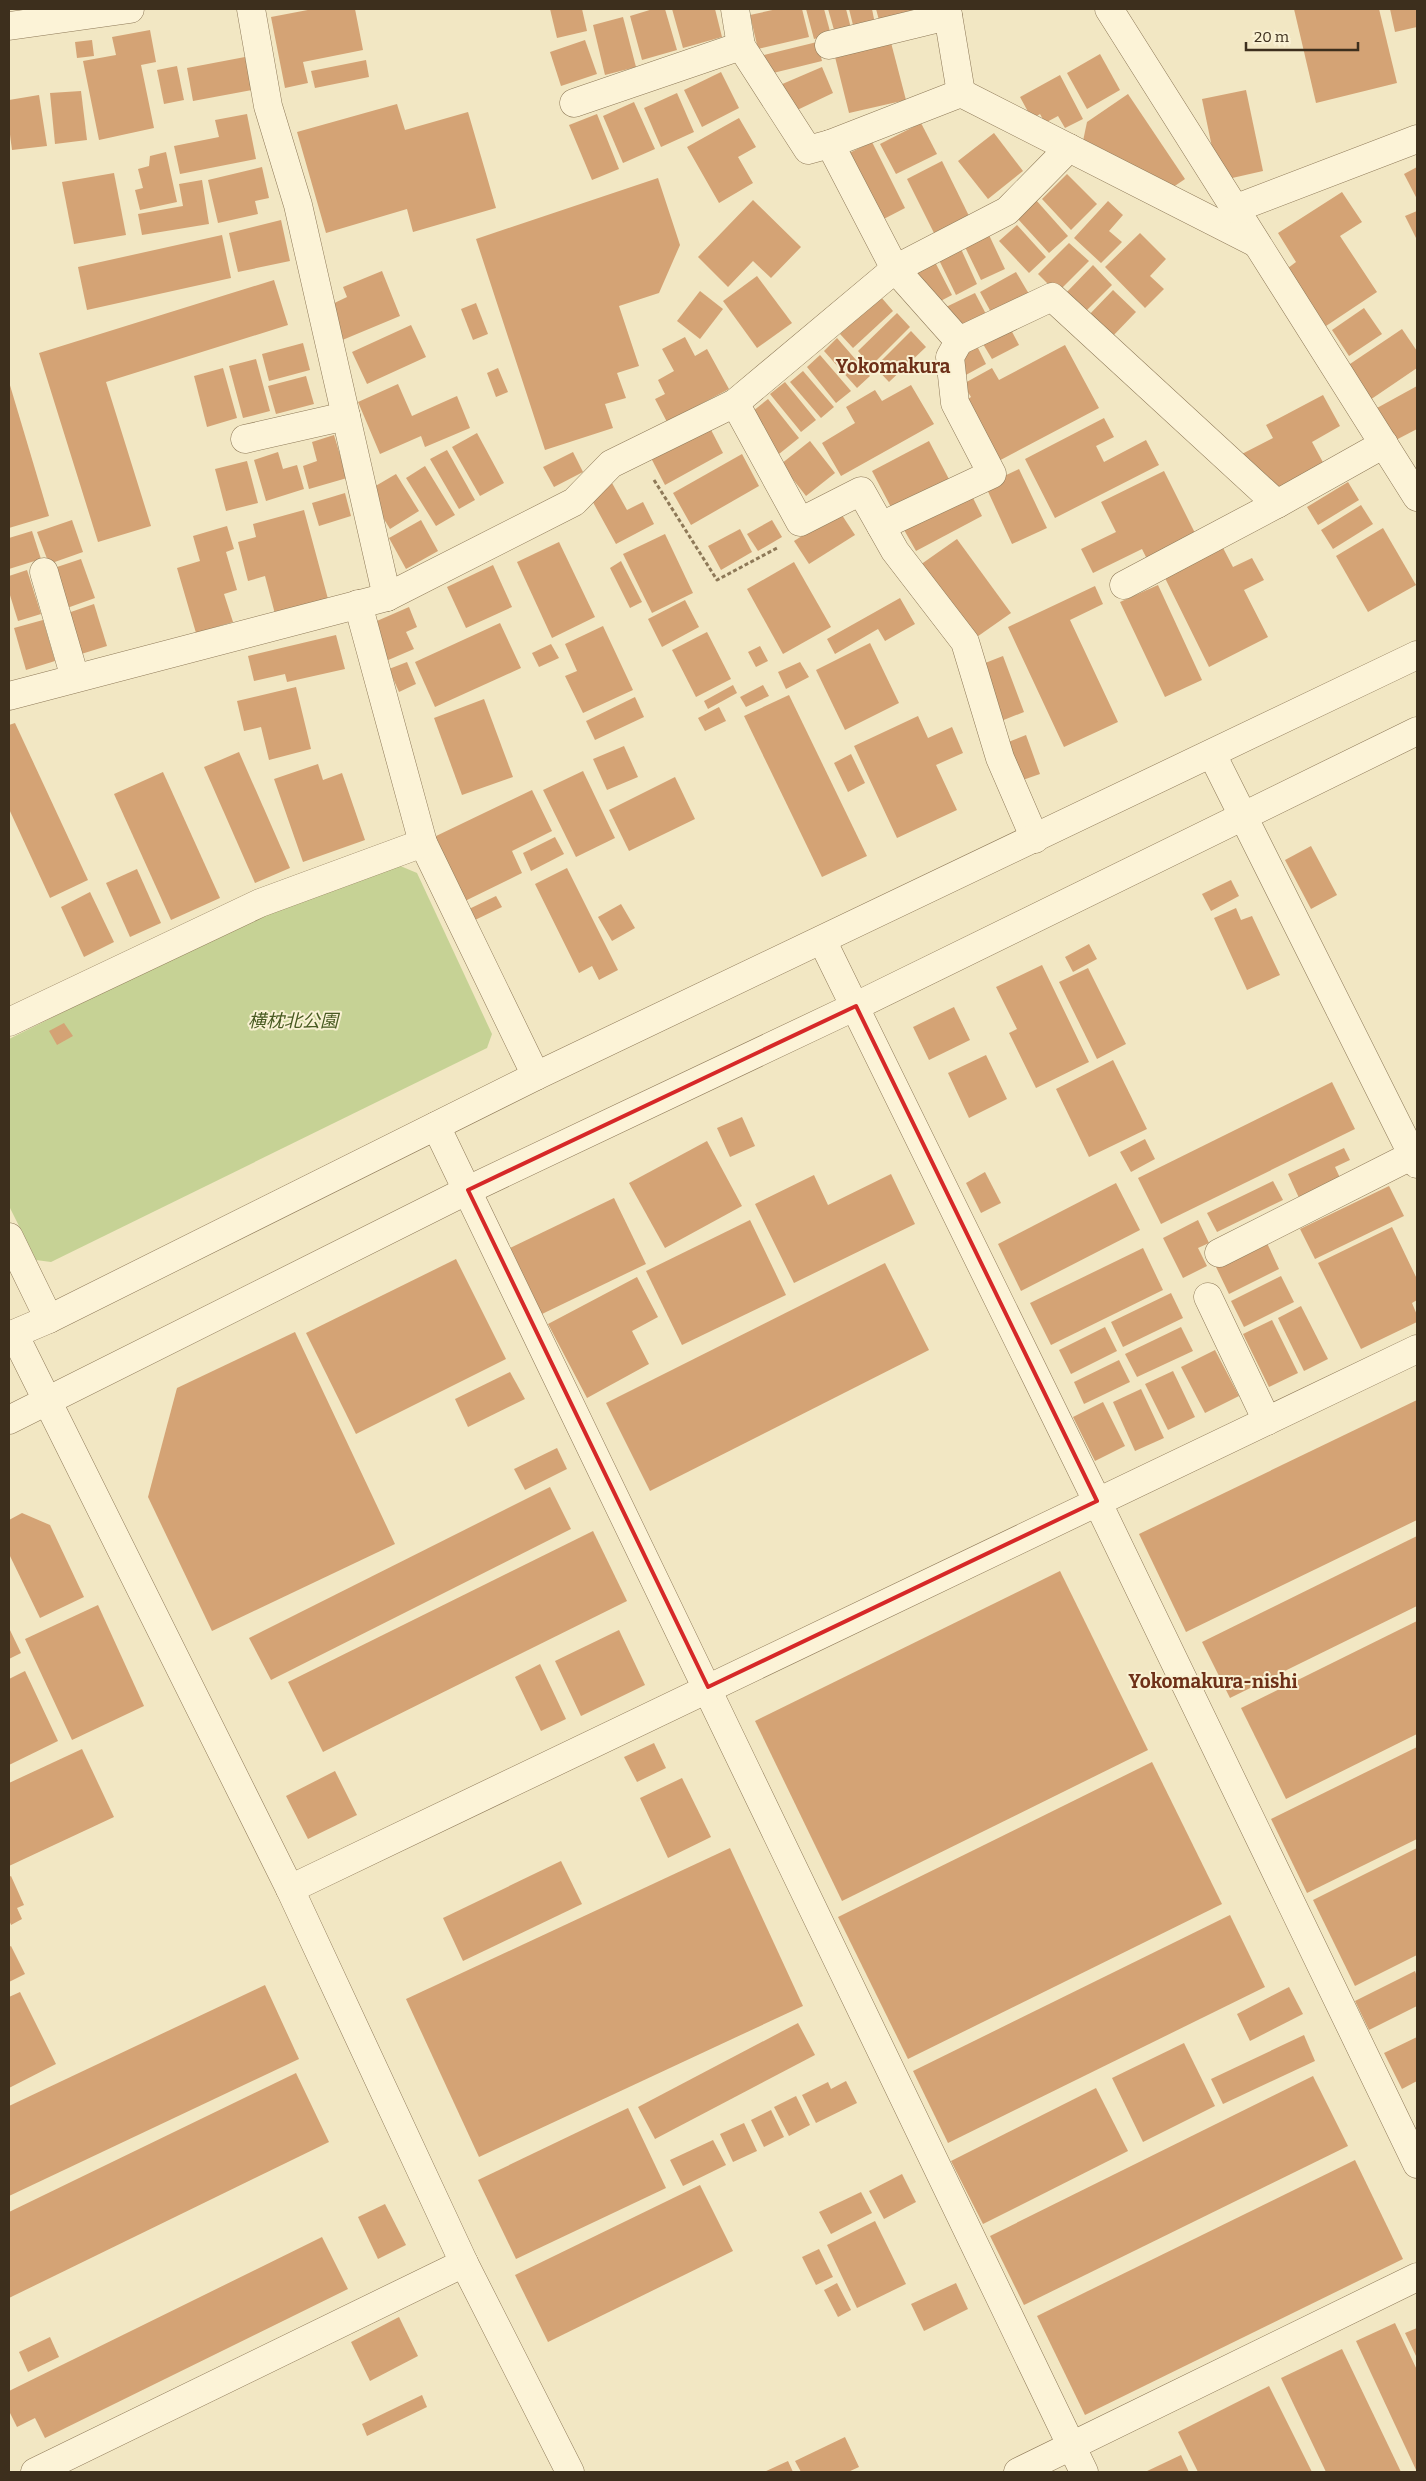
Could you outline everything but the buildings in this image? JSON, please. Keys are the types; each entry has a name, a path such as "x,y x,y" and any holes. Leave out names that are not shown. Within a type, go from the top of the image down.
{"street":[{"path":"9,26 130,9"},
{"path":"251,9 268,106 298,205 387,597"},
{"path":"735,9 741,46 808,150 830,144 961,93 1255,243"},
{"path":"1109,9 1234,210 1417,497"},
{"path":"829,46 948,12 961,93"},
{"path":"574,103 741,46"},
{"path":"1234,210 1417,139"},
{"path":"830,144 895,268 959,341"},
{"path":"9,696 387,597 574,502 611,464 736,403 895,268 1007,210 1069,148"},
{"path":"881,526 992,474 955,403 950,357 959,341 1052,297 1277,504"},
{"path":"736,403 800,522 861,492 895,551 965,642 1000,758 1034,839"},
{"path":"245,439 346,416"},
{"path":"1124,585 1277,504 1384,444"},
{"path":"44,572 75,678"},
{"path":"358,604 423,843 536,1076"},
{"path":"570,2472 464,2263 290,1888 49,1401 12,1335 49,1319 536,1076 1417,655"},
{"path":"9,1420 468,1190 856,1006 1417,732"},
{"path":"1212,754 1415,1160 1219,1253"},
{"path":"9,1022 260,903 423,843"},
{"path":"822,940 1098,1501 1417,2164"},
{"path":"436,1126 708,1687 1084,2472"},
{"path":"9,1237 49,1319"},
{"path":"1208,1297 1267,1420"},
{"path":"290,1888 1417,1349"},
{"path":"35,2472 464,2263"},
{"path":"1018,2472 1417,2277"}],"path":[{"path":"636,452 717,580 776,550 800,522"}],"highlighted area":[{"path":"856,1006 1097,1501 708,1687 468,1190"}],"green space":[{"name":"横枕北公園","path":"398,865 417,873 492,1034 487,1048 51,1262 36,1260 9,1206 9,1039 259,915"}],"district":[{"name":"Yokomakura","path":"893,366"},
{"name":"Yokomakura-nishi","path":"1213,1681"}]}
